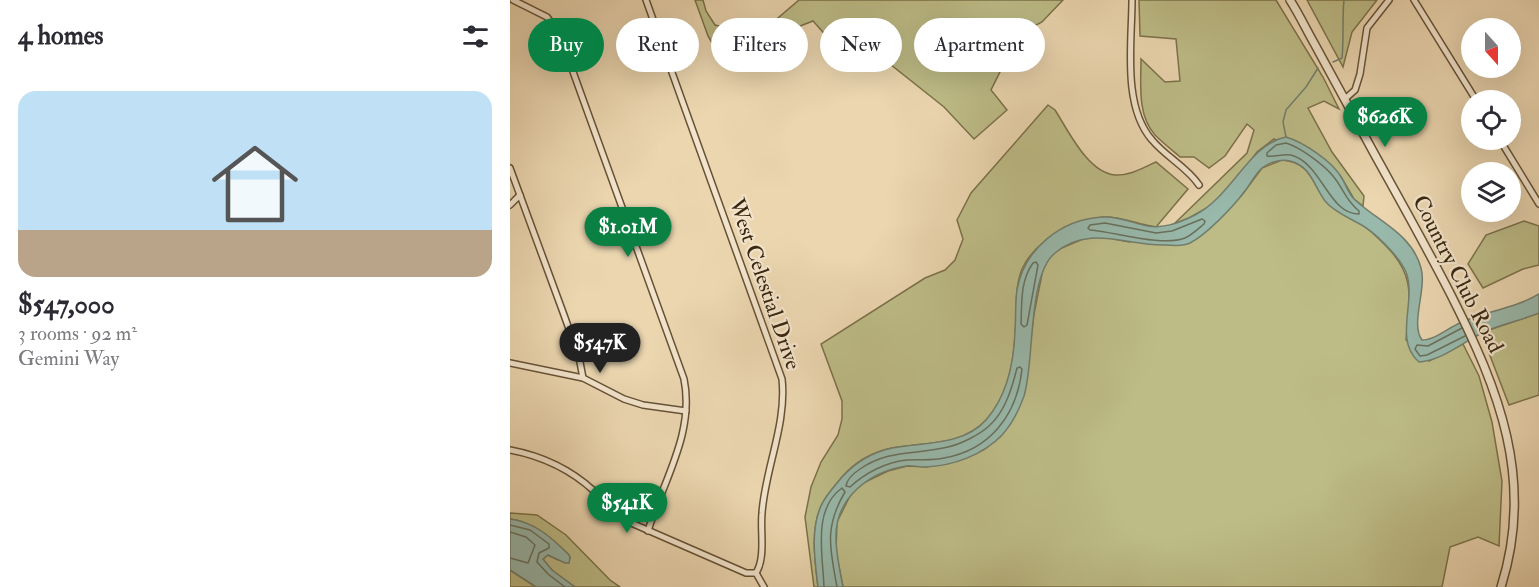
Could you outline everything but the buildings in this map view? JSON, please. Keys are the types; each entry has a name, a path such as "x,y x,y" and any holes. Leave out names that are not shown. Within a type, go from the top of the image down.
{"street":[{"path":"513,0 547,17 559,33 684,379 687,400 681,445 648,531"},
{"name":"West Celestial Drive","path":"646,0 782,380 782,407 762,507 760,563 756,573"},
{"path":"1132,0 1132,82 1134,102 1141,124 1151,140 1194,177 1199,185"},
{"name":"Country Club Road","path":"1290,0 1458,309 1484,362 1501,409 1514,480 1513,526 1501,587"},
{"path":"1345,99 1355,90 1360,74 1367,28 1389,0"},
{"path":"1414,0 1470,90"},
{"path":"1506,150 1539,204"},
{"path":"510,168 572,336 584,378"},
{"path":"510,205 520,195"},
{"path":"510,363 584,378 624,399 643,405 686,411"},
{"path":"510,450 540,458 568,471 596,492 616,513 648,531 746,573 756,573 764,587"}],"shaded area":[{"path":"695,0 703,0 711,19 711,41"},
{"path":"799,0 1063,0 1045,19 914,18 914,72 1000,72 991,90 1007,110 974,139 944,107 900,72 902,72 902,18 820,18 820,29 813,21 808,23 808,18 778,18"},
{"path":"1139,0 1276,0 1323,77 1339,109 1324,101 1308,108 1332,152 1364,196 1363,206 1354,199 1340,175 1274,139 1257,152 1212,205 1174,224 1247,153 1254,130 1247,124 1225,156 1209,168 1194,157 1180,157 1155,135 1149,127 1143,109 1141,59 1165,82 1180,81 1176,39 1140,36"},
{"path":"1307,0 1377,0 1352,32 1343,67"},
{"path":"1048,105 1055,110 1080,149 1096,167 1115,175 1136,171 1156,162 1188,189 1156,227 1110,217 1097,218 1081,222 1055,235 1034,251 1022,269 1017,293 1013,359 1006,385 994,409 986,420 966,434 942,442 904,446 878,452 864,458 847,472 825,498 815,526 814,546 818,587 814,587 805,517 811,487 821,462 838,435 842,419 842,401 821,344 925,278 945,270 955,260 963,239 957,220 971,193"},
{"path":"1282,160 1300,165 1306,170 1331,206 1368,229 1396,257 1403,268 1409,290 1406,340 1429,361 1463,344 1479,376 1492,422 1502,481 1499,546 1478,537 1450,547 1442,587 843,587 836,552 837,522 851,494 861,484 888,471 907,466 927,467 983,450 1000,437 1010,424 1024,395 1034,314 1043,269 1048,259 1057,250 1090,236 1129,242 1218,220 1242,195 1262,168"},
{"path":"1524,221 1539,226 1539,265 1523,269 1483,288 1468,264 1486,235"},
{"path":"1539,313 1539,395 1509,405 1484,340 1488,338 1486,331"},
{"path":"510,513 537,515 566,535 610,580 620,587 576,587 568,583 543,559 548,555 558,560 570,558 569,555 550,538 534,528 510,519"},
{"path":"510,570 536,587 510,587"}],"water":[{"path":"1286,137 1324,159 1337,171 1353,198 1402,237 1417,256 1422,276 1418,325 1422,340 1437,336 1470,319 1520,303 1539,294 1539,313 1486,331 1437,358 1419,362 1411,353 1408,343 1406,332 1409,283 1406,272 1398,259 1371,232 1328,205 1303,167 1287,160 1272,163 1259,170 1239,198 1219,220 1190,243 1151,244 1095,238 1068,244 1055,253 1046,264 1040,280 1024,396 1009,426 994,442 977,454 957,462 936,466 908,466 892,469 879,474 857,489 841,511 837,524 837,550 843,587 818,587 814,546 815,526 825,498 842,477 859,462 878,452 942,442 966,434 977,428 993,411 1004,389 1011,366 1017,290 1027,262 1036,249 1059,230 1088,219 1113,217 1156,227 1183,221 1220,196 1261,149"},
{"path":"510,519 535,527 569,555 569,563 548,555 543,559 552,570 575,587 536,587 510,570"}],"waterway":[{"path":"1333,62 1342,58 1344,0"},
{"path":"1286,137 1283,122 1286,110 1306,87 1318,68"}]}
